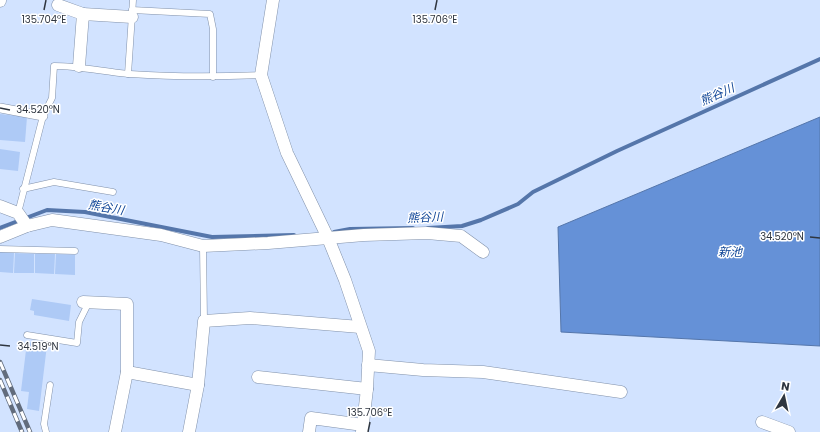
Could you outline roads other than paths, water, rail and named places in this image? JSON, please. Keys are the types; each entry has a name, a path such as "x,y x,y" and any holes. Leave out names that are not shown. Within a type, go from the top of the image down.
{"street":[{"path":"273,0 261,75 287,153 328,238 345,280 369,351 363,428 311,418 309,432"},
{"path":"58,3 83,14 132,13"},
{"path":"79,66 83,14"},
{"path":"0,108 43,116"},
{"path":"0,206 18,213 27,226"},
{"path":"0,237 27,226 52,220 161,235 204,246 328,238 427,234 461,236 483,252"},
{"path":"86,302 127,304 128,372 115,432"},
{"path":"189,432 198,385 204,321 250,318 360,327"},
{"path":"368,365 423,370 483,372 621,392"},
{"path":"128,372 198,385"},
{"path":"258,377 367,389"},
{"path":"762,422 788,432"}],"lane":[{"path":"128,74 133,0"},
{"path":"132,13 210,14 213,29 213,77"},
{"path":"18,213 43,116 52,98 54,66 79,66 128,74 213,77 261,75"},
{"path":"23,189 54,182 113,192"},
{"path":"204,246 204,321"},
{"path":"0,249 75,252"},
{"path":"27,335 77,343 79,322 86,302"},
{"path":"46,432 44,424 50,385"}],"water":[{"name":"新池","path":"820,117 820,346 561,332 558,227"}],"waterway":[{"name":"熊谷川","path":"428,228 462,226 481,220 518,204 533,192 617,151 820,59"},
{"name":"熊谷川","path":"0,228 47,210 85,212 212,237 294,235"},
{"name":"熊谷川","path":"334,232 350,229 413,228"}],"railway":[{"path":"0,362 30,432"},
{"path":"0,380 22,432"}]}
